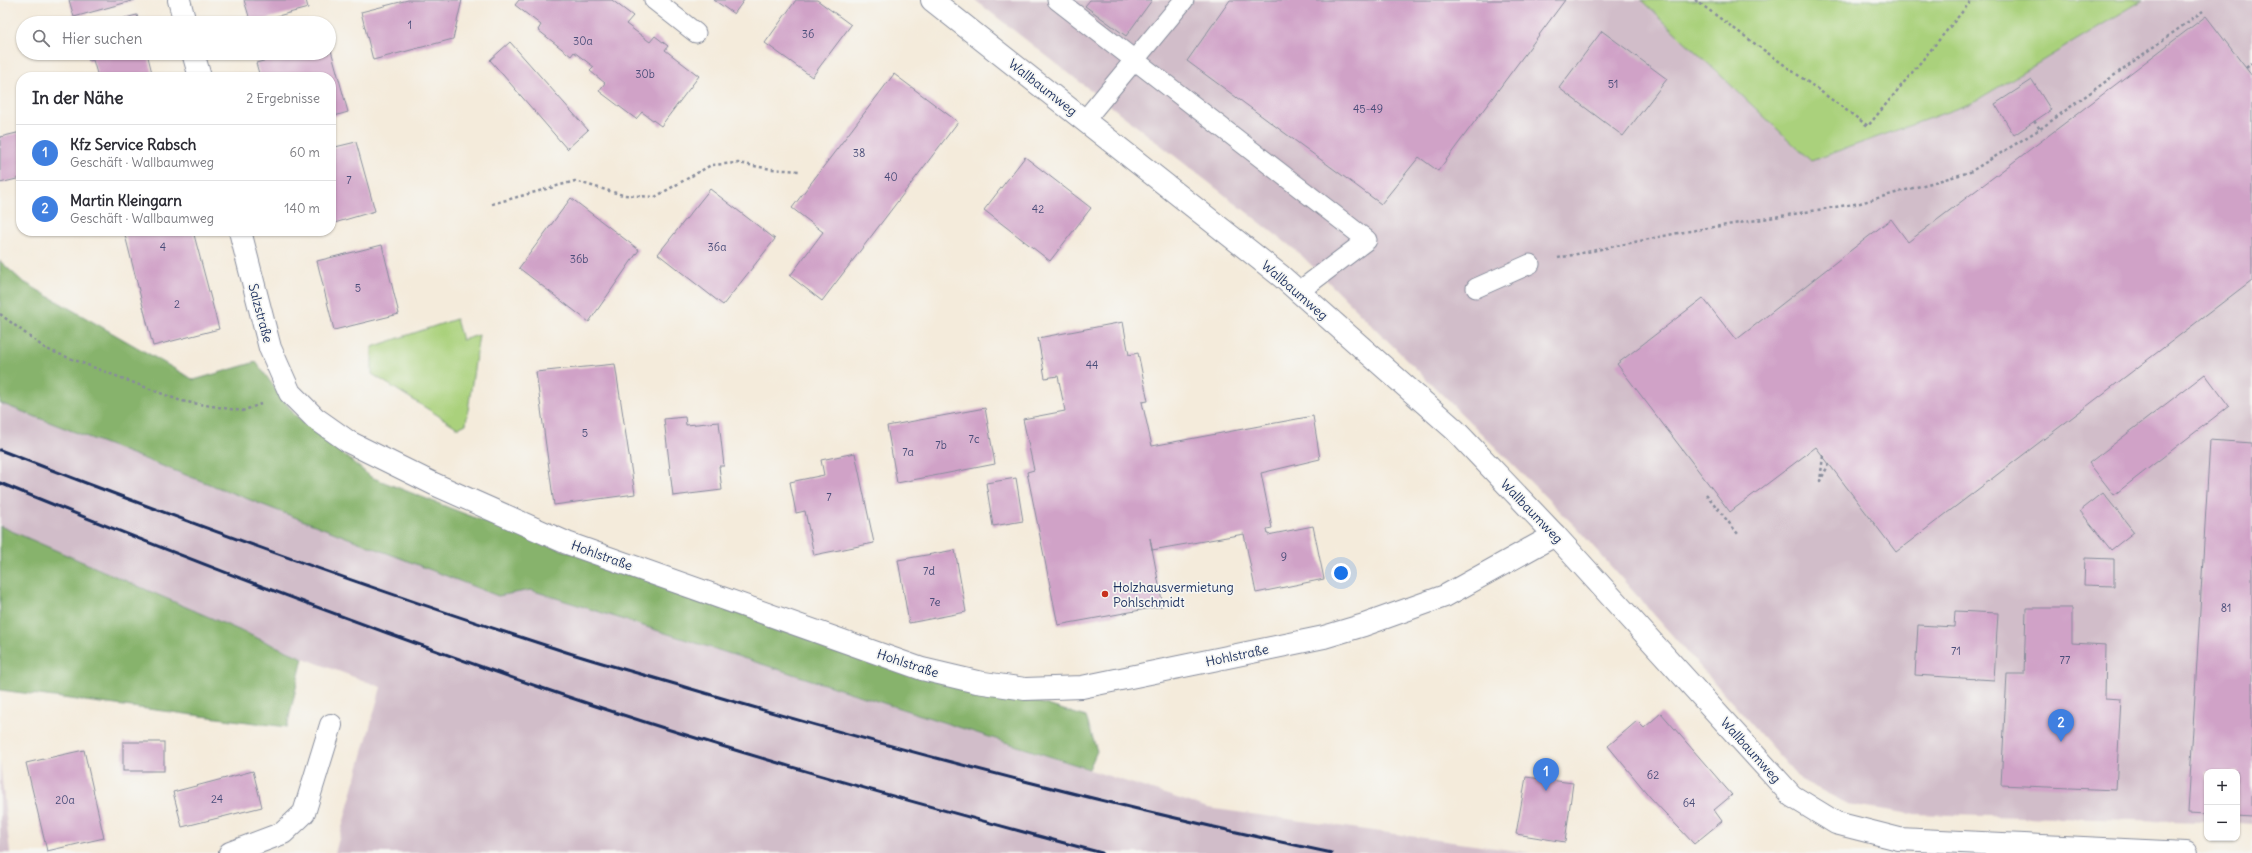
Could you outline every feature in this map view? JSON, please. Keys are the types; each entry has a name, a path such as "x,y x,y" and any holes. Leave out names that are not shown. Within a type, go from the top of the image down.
{"street":[{"path":"180,0 184,16"},
{"name":"Wallbaumweg","path":"932,0 1281,276 1455,430 1555,535 1792,796 1836,822 1899,839 2186,853"},
{"path":"195,60 199,72"},
{"name":"Salzstraße","path":"241,236 270,348 290,392"},
{"name":"Hohlstraße","path":"290,392 315,418 349,442 434,484 568,543 922,669 977,682 1025,689 1082,687 1324,637 1364,625 1445,596 1555,535"},
{"path":"230,853 282,833 304,813 332,725"}],"lane":[{"path":"654,0 696,33"},
{"path":"1058,0 1367,240 1298,292"},
{"path":"1084,120 1184,0"},
{"path":"1476,288 1530,264"}],"path":[{"path":"1695,0 1868,126 1972,0"},
{"path":"1530,264 1678,233 1860,203 1970,172 2040,129 2203,10"},
{"path":"2246,68 2252,63"},
{"path":"2034,120 2040,129"},
{"path":"492,204 575,181 623,195 655,197 711,165 738,163 771,169 799,171"},
{"path":"0,314 46,349 181,401 242,411 290,392"},
{"path":"1823,456 1820,481 1829,464"},
{"path":"1706,494 1738,534"}],"shaded area":[{"path":"975,0 1641,0 1811,161 1972,103 2143,0 2252,0 2252,824 2240,823 2240,769 2204,769 2204,822 1911,814 1848,804 1801,780 1575,526 1299,253"},
{"path":"0,403 498,596 531,590 1208,808 1531,853 335,853 381,687 303,658 0,526"},
{"path":"0,762 10,853 0,853"}],"green space":[{"path":"1641,0 2143,0 1972,103 1811,161"},
{"path":"0,261 22,281 194,380 256,362 294,414 371,477 529,539 823,635 1086,717 1097,751 1089,769 531,590 498,596 0,403"},
{"path":"456,319 462,340 479,335 466,424 458,428 372,374 372,347"},
{"path":"0,526 303,658 287,727 0,690"}],"building":[{"path":"69,0 135,0 78,16 74,16"},
{"path":"244,0 306,0 308,8 278,16 249,16"},
{"path":"408,0 462,0 453,39 373,60 361,12"},
{"path":"519,0 612,0 633,16 626,24 650,42 655,36 668,46 665,50 699,76 661,126 642,112 636,119 599,91 605,83 590,71 594,67 574,52 571,56 538,30 541,25 515,5"},
{"path":"714,0 744,0 734,14"},
{"path":"796,0 817,0 851,25 812,77 765,43"},
{"path":"1090,0 1152,0 1126,36 1085,6"},
{"path":"1230,0 1565,0 1438,171 1419,157 1381,204 1187,61"},
{"path":"2206,16 2252,76 2252,280 1896,552 1816,447 1730,512 1617,364 1703,298 1736,340 1891,219 1908,242"},
{"path":"1602,31 1667,79 1623,136 1559,88"},
{"path":"510,42 588,130 567,149 490,60"},
{"path":"93,60 149,60 152,72 97,72"},
{"path":"267,60 334,60 348,112 336,116 336,72 259,72 256,63"},
{"path":"894,74 958,122 822,301 790,276 823,232 792,208"},
{"path":"2032,80 2051,110 2014,135 1995,104"},
{"path":"16,133 16,179 0,183 0,137"},
{"path":"356,142 375,211 336,223 336,147"},
{"path":"1025,157 1091,208 1050,261 984,210"},
{"path":"710,189 775,239 723,305 658,254"},
{"path":"571,198 639,250 589,322 519,268"},
{"path":"125,236 194,236 219,329 153,346"},
{"path":"382,245 399,314 334,330 317,261"},
{"path":"1123,322 1129,355 1138,353 1148,401 1142,402 1152,446 1313,416 1320,459 1261,473 1272,528 1267,529 1268,535 1313,526 1324,579 1256,593 1244,534 1152,550 1163,606 1058,625 1027,472 1034,470 1023,419 1065,411 1058,376 1045,378 1038,338"},
{"path":"615,364 635,494 554,505 536,372"},
{"path":"2205,374 2229,406 2114,495 2089,463"},
{"path":"985,408 995,464 897,483 887,426"},
{"path":"685,417 686,425 719,422 724,466 719,466 722,490 673,496 664,419"},
{"path":"2210,440 2252,443 2252,817 2240,816 2240,769 2204,769 2204,814 2188,813"},
{"path":"855,453 874,543 814,555 805,511 796,513 790,482 824,475 821,460"},
{"path":"1016,478 1023,521 993,526 986,483"},
{"path":"2103,493 2134,532 2111,550 2080,511"},
{"path":"955,550 966,612 909,623 898,560"},
{"path":"2085,558 2114,559 2114,586 2084,585"},
{"path":"2026,608 2072,608 2072,643 2106,645 2105,698 2121,699 2116,790 2001,785 2007,674 2024,674"},
{"path":"1955,611 1998,613 1994,680 1915,675 1918,625 1954,627"},
{"path":"1661,713 1732,795 1714,810 1722,821 1694,844 1650,797 1608,746 1637,721 1644,728"},
{"path":"123,742 164,742 164,771 123,771"},
{"path":"84,750 104,838 47,851 26,763"},
{"path":"253,771 262,807 182,827 173,792"},
{"path":"1526,777 1573,783 1565,842 1516,834"}],"railway":[{"path":"0,450 276,553 414,602 587,659 848,734 1008,777 1170,817 1332,853"},
{"path":"0,483 134,537 270,589 405,640 542,688 750,755 961,815 1102,853"}],"place":[{"name":"Holzhausvermietung Pohlschmidt","path":"1105,594"},
{"name":"Martin Kleingarn","path":"2061,742"},
{"name":"Kfz Service Rabsch","path":"1546,791"}]}
